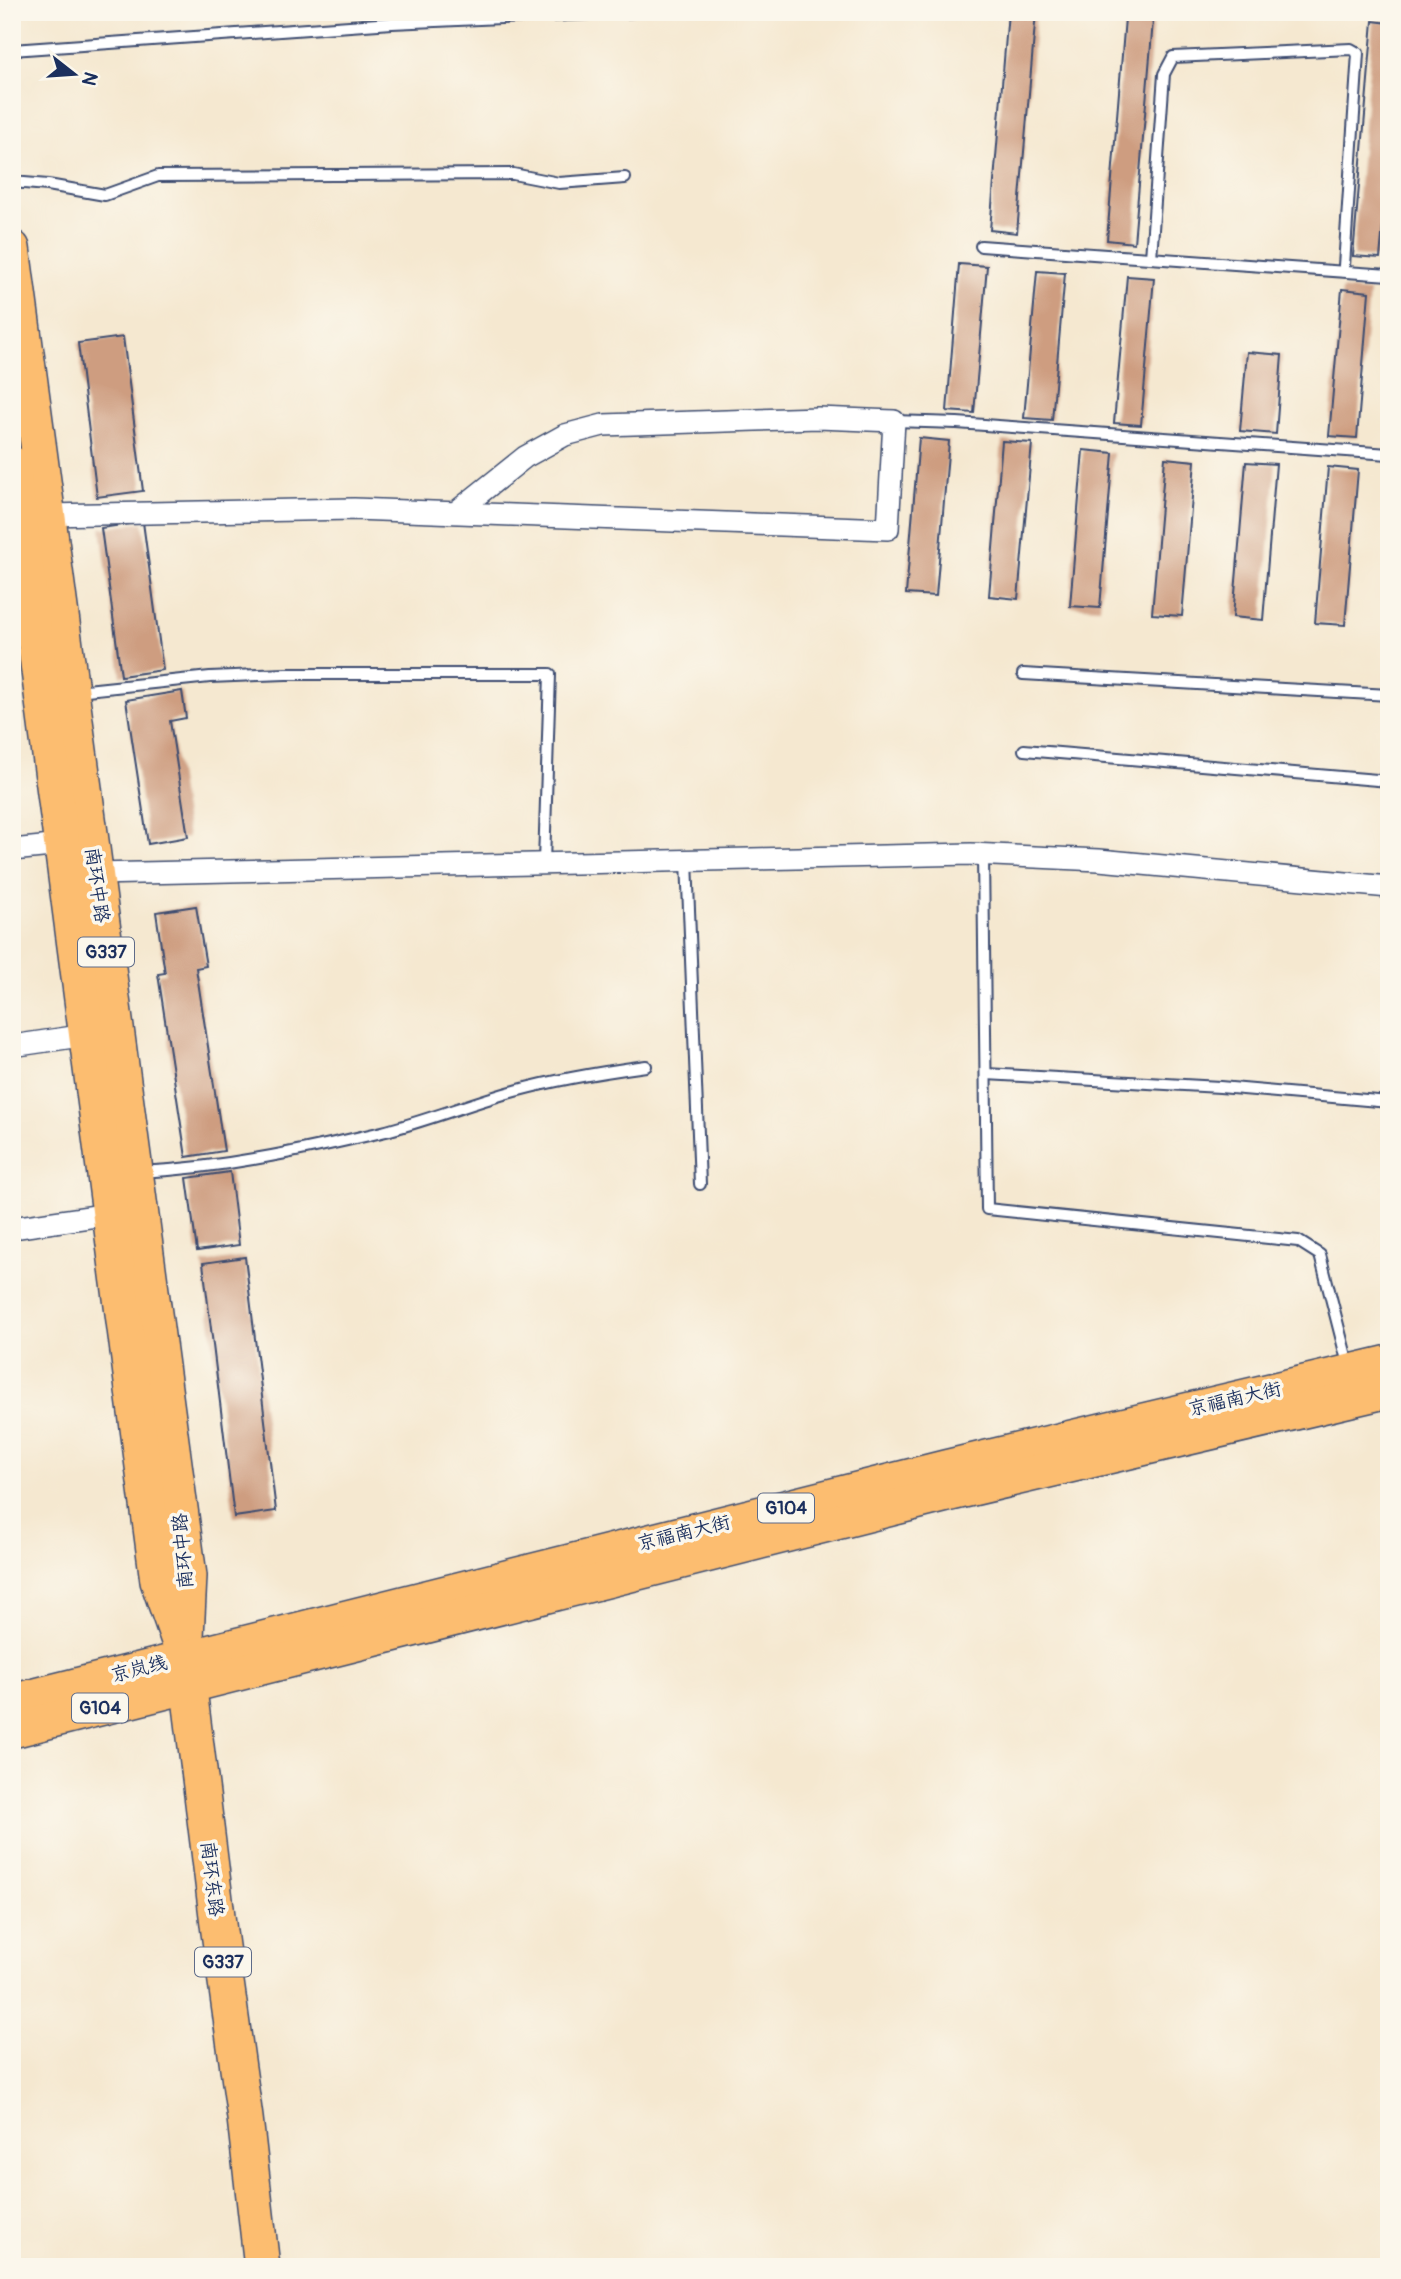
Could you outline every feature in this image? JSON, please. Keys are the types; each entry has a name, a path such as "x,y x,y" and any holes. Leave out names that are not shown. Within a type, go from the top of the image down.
{"highway":[{"name":"南环中路","path":"12,248 189,1576 186,1671"},
{"name":"南环中路","path":"13,478 20,592 62,845 158,1580 186,1671"},
{"name":"京福南大街","path":"186,1671 945,1468 1389,1363"},
{"name":"京福南大街","path":"186,1671 1389,1390"},
{"name":"京岚线","path":"12,1702 186,1671"},
{"name":"京岚线","path":"12,1730 186,1671"},
{"name":"南环东路","path":"186,1671 262,2267"}],"street":[{"path":"47,515 354,509 455,513 888,529 894,421 818,418 603,425 565,435 525,457 455,513"},
{"path":"12,850 62,845"},
{"path":"95,874 983,854 1099,860 1389,887"},
{"path":"12,1046 87,1035"},
{"path":"12,1228 110,1214"}],"lane":[{"path":"12,50 392,23 635,12"},
{"path":"1151,258 1164,74 1173,57 1351,49 1358,53 1344,265"},
{"path":"12,182 105,195 158,176 513,174 559,183 625,178"},
{"path":"981,246 1389,275"},
{"path":"894,421 957,423 1389,454"},
{"path":"71,692 210,677 286,674 550,674 544,863"},
{"path":"1023,674 1389,695"},
{"path":"1024,750 1389,781"},
{"path":"983,854 987,1209 1298,1241 1320,1255 1350,1372"},
{"path":"687,860 700,1184"},
{"path":"135,1172 194,1169 245,1161 384,1131 514,1091 575,1076 646,1066"},
{"path":"986,1074 1220,1087 1389,1102"}],"building":[{"path":"1008,12 1036,12 1017,233 990,230"},
{"path":"1125,18 1153,21 1134,243 1107,240"},
{"path":"1373,21 1389,23 1389,158 1380,258 1353,256"},
{"path":"959,264 987,266 974,413 947,411"},
{"path":"1037,271 1065,273 1052,420 1024,418"},
{"path":"1127,276 1154,278 1141,425 1114,423"},
{"path":"1342,289 1369,292 1357,438 1329,436"},
{"path":"123,337 143,491 97,497 78,343"},
{"path":"1247,352 1282,355 1276,434 1240,431"},
{"path":"919,438 949,441 936,596 906,594"},
{"path":"1002,441 1032,443 1018,599 989,596"},
{"path":"1083,450 1113,453 1100,608 1070,606"},
{"path":"1165,458 1195,461 1182,616 1152,614"},
{"path":"1246,462 1276,464 1263,620 1233,617"},
{"path":"1328,467 1358,470 1345,625 1315,623"},
{"path":"143,522 163,670 121,676 101,528"},
{"path":"182,691 186,718 170,721 188,837 148,844 126,700"},
{"path":"196,906 206,966 196,968 224,1151 186,1157 158,974 165,973 156,912"},
{"path":"230,1172 239,1245 197,1251 187,1178"},
{"path":"245,1257 276,1511 234,1517 203,1263"}],"railway":[{"path":"823,2267 1389,2261"}]}
